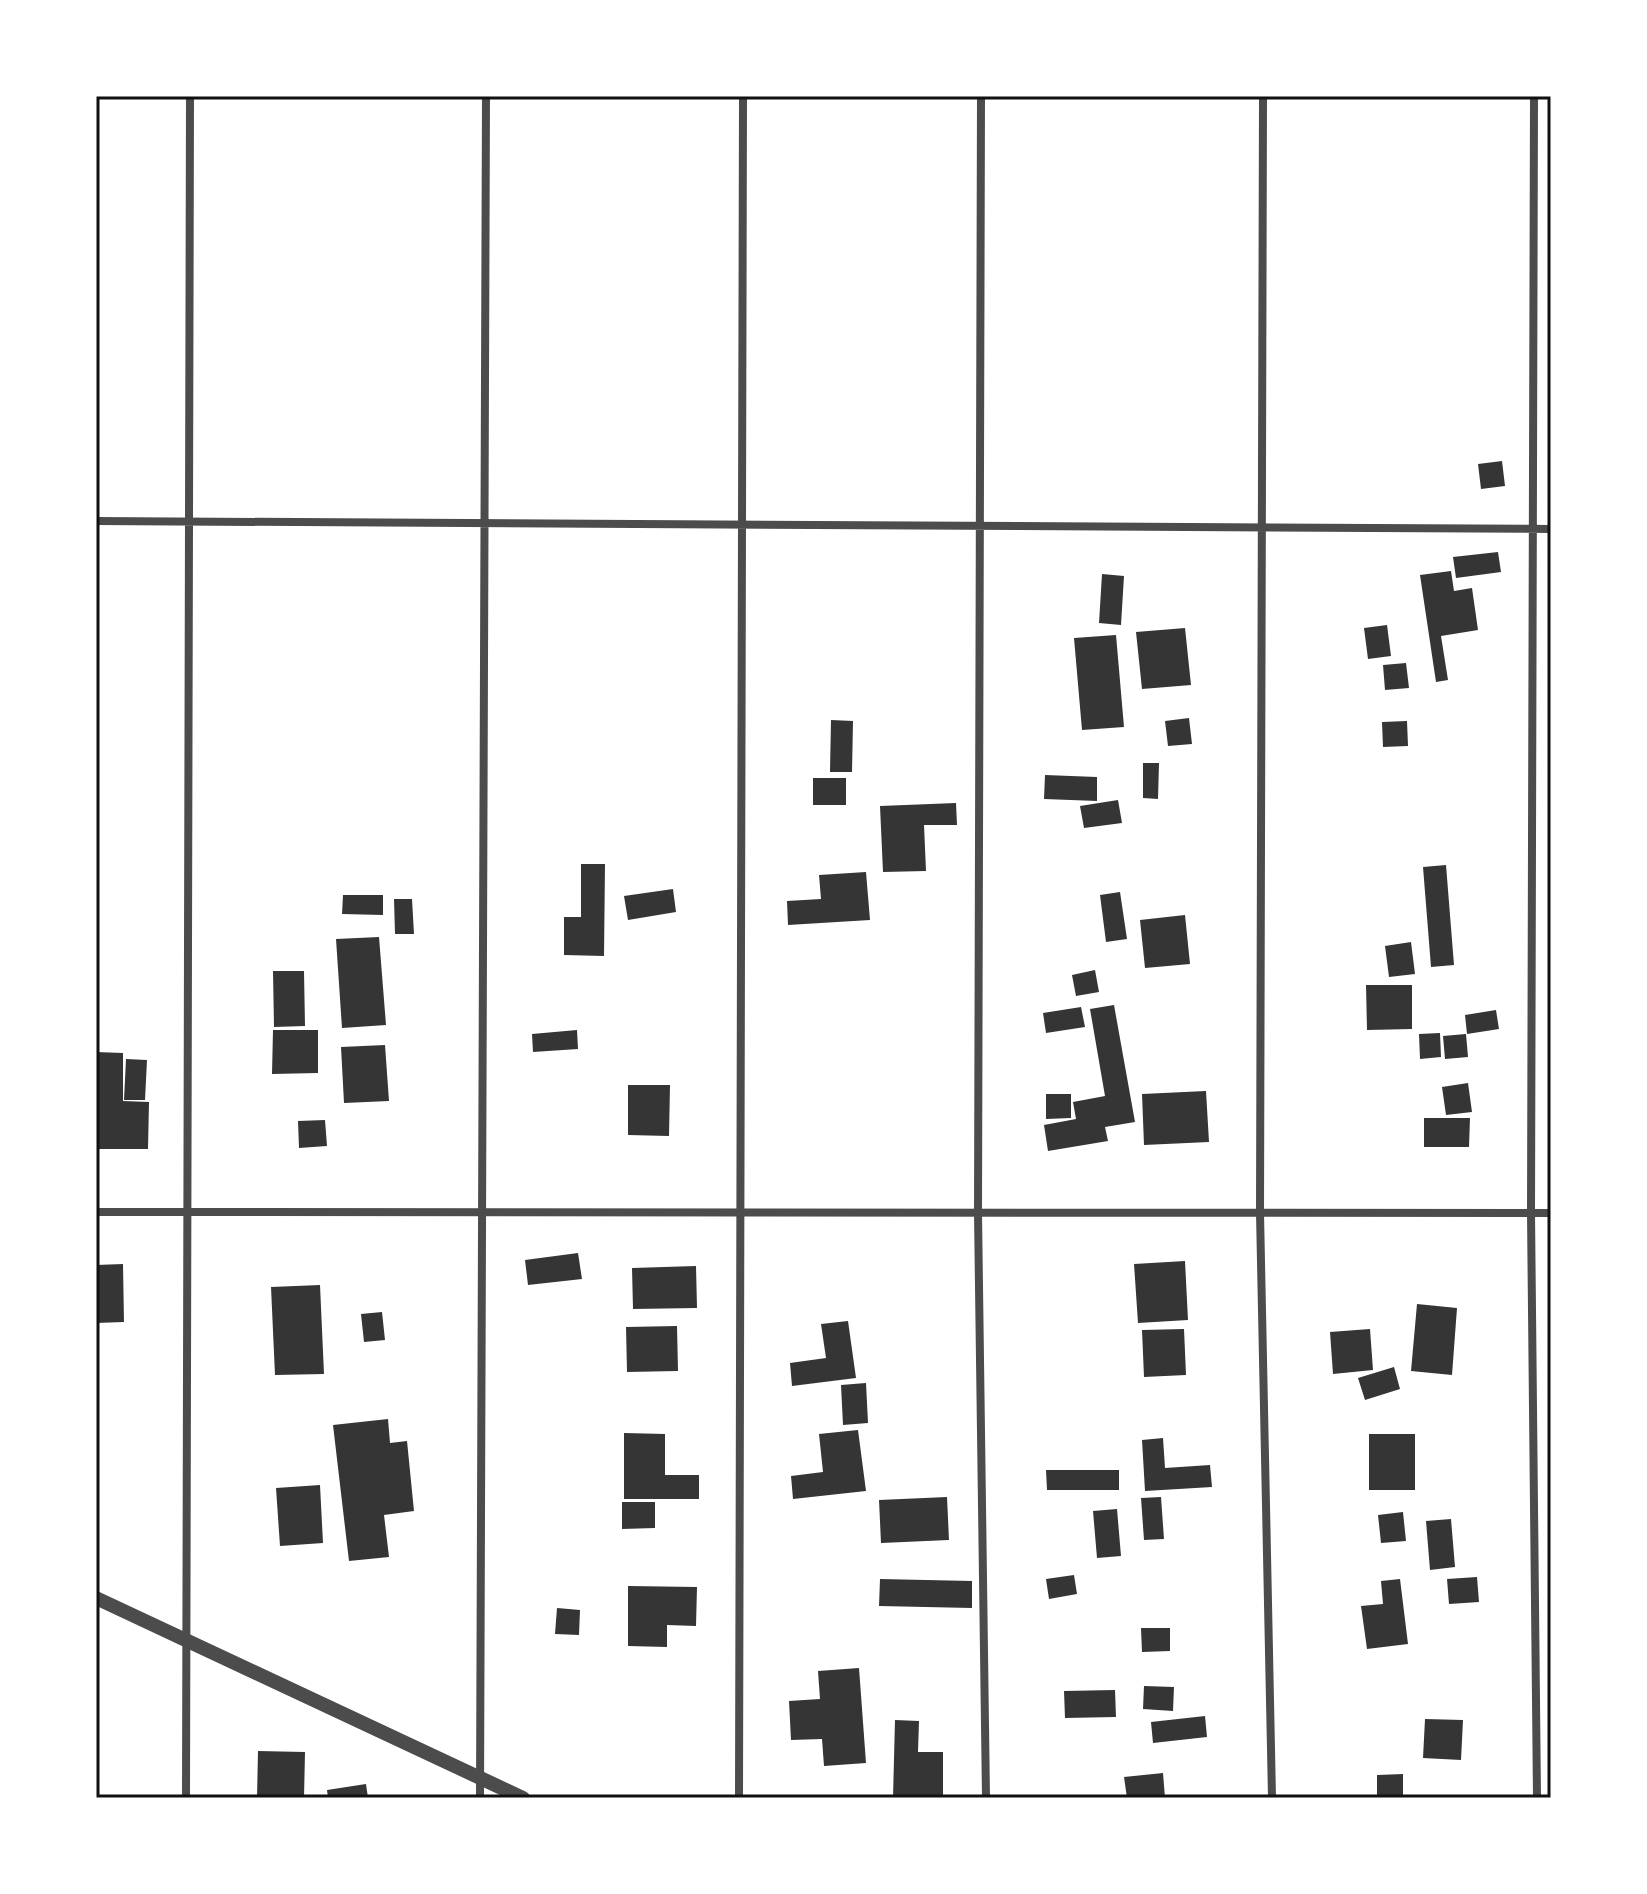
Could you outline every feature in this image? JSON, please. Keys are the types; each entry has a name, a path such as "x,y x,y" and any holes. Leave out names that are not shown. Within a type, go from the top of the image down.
{"street":[{"path":"186,1798 190,96"},
{"path":"480,1798 486,96"},
{"path":"739,1798 743,96"},
{"path":"981,96 978,1213 986,1798"},
{"path":"1263,96 1260,1213 1272,1798"},
{"path":"1534,96 1531,1213 1537,1798"},
{"path":"96,521 1551,529"},
{"path":"96,1212 1551,1213"},
{"path":"96,1598 523,1798"}],"building":[{"path":"1502,461 1505,486 1481,489 1478,464"},
{"path":"1498,552 1501,572 1456,578 1453,557"},
{"path":"1451,571 1454,591 1472,588 1478,630 1441,636 1448,680 1436,682 1420,575"},
{"path":"1102,574 1124,576 1121,625 1099,623"},
{"path":"1387,625 1391,656 1368,659 1364,628"},
{"path":"1185,628 1191,685 1142,689 1136,632"},
{"path":"1116,635 1124,727 1082,730 1074,638"},
{"path":"1406,663 1409,688 1385,690 1383,665"},
{"path":"1189,718 1192,744 1168,746 1165,721"},
{"path":"831,720 853,721 852,772 830,772"},
{"path":"1407,721 1408,746 1383,747 1382,722"},
{"path":"1143,763 1159,763 1158,799 1143,798"},
{"path":"1045,775 1097,777 1097,801 1044,799"},
{"path":"813,778 846,778 846,805 813,805"},
{"path":"1118,800 1122,823 1084,828 1080,806"},
{"path":"956,803 957,825 924,825 926,871 883,872 880,806"},
{"path":"581,864 605,864 604,956 564,955 564,917 581,917"},
{"path":"1446,865 1454,965 1431,967 1423,867"},
{"path":"866,872 870,920 788,925 787,901 821,899 819,875"},
{"path":"673,889 676,912 628,920 624,896"},
{"path":"1120,892 1127,939 1106,942 1100,895"},
{"path":"343,895 383,895 383,915 342,914"},
{"path":"394,899 412,899 414,934 395,934"},
{"path":"1185,915 1190,964 1145,968 1140,920"},
{"path":"379,937 386,1025 342,1028 336,939"},
{"path":"1411,942 1415,974 1389,977 1385,946"},
{"path":"1095,970 1099,992 1076,996 1072,975"},
{"path":"273,971 304,971 305,1026 274,1027"},
{"path":"1366,985 1412,985 1412,1029 1367,1030"},
{"path":"1114,1005 1135,1122 1105,1127 1108,1141 1048,1151 1044,1125 1076,1119 1073,1102 1105,1096 1090,1009"},
{"path":"1081,1007 1085,1027 1046,1033 1043,1013"},
{"path":"1496,1010 1499,1029 1467,1034 1465,1015"},
{"path":"273,1030 318,1030 318,1073 272,1074"},
{"path":"577,1030 578,1049 533,1052 532,1034"},
{"path":"1440,1033 1441,1057 1420,1059 1419,1034"},
{"path":"1466,1034 1468,1057 1445,1059 1443,1036"},
{"path":"385,1045 389,1101 344,1103 341,1047"},
{"path":"96,1052 123,1053 123,1101 149,1102 148,1149 97,1149"},
{"path":"126,1059 147,1060 145,1100 124,1100"},
{"path":"1468,1083 1472,1112 1446,1115 1442,1087"},
{"path":"628,1085 670,1085 669,1136 628,1135"},
{"path":"1206,1091 1209,1142 1144,1145 1142,1094"},
{"path":"1046,1094 1071,1094 1071,1118 1046,1119"},
{"path":"1424,1118 1470,1118 1469,1147 1424,1147"},
{"path":"325,1120 327,1146 299,1148 298,1121"},
{"path":"578,1253 582,1279 528,1285 525,1260"},
{"path":"1185,1261 1188,1320 1138,1323 1134,1264"},
{"path":"123,1264 124,1322 96,1323 96,1265"},
{"path":"696,1266 697,1308 633,1309 632,1268"},
{"path":"320,1285 324,1374 275,1375 271,1287"},
{"path":"1417,1304 1457,1308 1452,1375 1411,1371"},
{"path":"382,1312 385,1340 364,1342 361,1314"},
{"path":"848,1321 856,1378 792,1386 790,1363 826,1358 821,1324"},
{"path":"677,1326 678,1371 627,1372 626,1327"},
{"path":"1184,1329 1186,1375 1144,1377 1142,1330"},
{"path":"1370,1329 1373,1370 1333,1374 1330,1332"},
{"path":"1394,1367 1400,1389 1365,1400 1358,1378"},
{"path":"866,1383 868,1423 843,1425 841,1385"},
{"path":"388,1419 390,1443 407,1441 414,1511 384,1515 389,1557 349,1561 333,1425"},
{"path":"858,1430 866,1491 793,1499 791,1476 823,1472 819,1434"},
{"path":"624,1433 665,1434 665,1475 699,1475 699,1499 624,1499"},
{"path":"1369,1434 1415,1434 1415,1490 1369,1490"},
{"path":"1163,1438 1165,1468 1210,1465 1212,1487 1145,1491 1142,1440"},
{"path":"1046,1470 1119,1470 1119,1490 1047,1490"},
{"path":"320,1485 323,1543 280,1546 276,1488"},
{"path":"947,1497 949,1540 881,1543 879,1500"},
{"path":"1161,1497 1164,1539 1144,1540 1141,1498"},
{"path":"622,1502 655,1502 655,1528 622,1529"},
{"path":"1117,1509 1121,1556 1097,1558 1093,1511"},
{"path":"1403,1512 1406,1541 1381,1543 1378,1515"},
{"path":"1451,1519 1455,1567 1430,1570 1426,1521"},
{"path":"1074,1575 1077,1594 1049,1599 1046,1579"},
{"path":"1477,1577 1479,1602 1449,1604 1447,1579"},
{"path":"880,1579 972,1581 972,1608 879,1606"},
{"path":"1400,1579 1408,1644 1367,1649 1361,1606 1383,1604 1381,1581"},
{"path":"628,1586 697,1587 696,1626 667,1625 667,1647 628,1646"},
{"path":"557,1608 580,1610 579,1635 555,1634"},
{"path":"1141,1628 1170,1628 1170,1651 1142,1652"},
{"path":"859,1668 866,1763 824,1766 822,1739 791,1740 789,1701 820,1699 818,1671"},
{"path":"1144,1686 1174,1687 1173,1711 1143,1709"},
{"path":"1115,1690 1116,1717 1065,1718 1064,1691"},
{"path":"1205,1716 1207,1737 1153,1743 1151,1722"},
{"path":"1425,1719 1463,1720 1461,1760 1423,1758"},
{"path":"895,1720 919,1721 918,1752 943,1752 943,1798 893,1798"},
{"path":"258,1751 305,1752 304,1798 257,1798"},
{"path":"1163,1773 1165,1798 1127,1798 1124,1777"},
{"path":"1403,1774 1403,1798 1377,1798 1377,1775"},
{"path":"366,1784 368,1798 328,1798 327,1790"}]}
